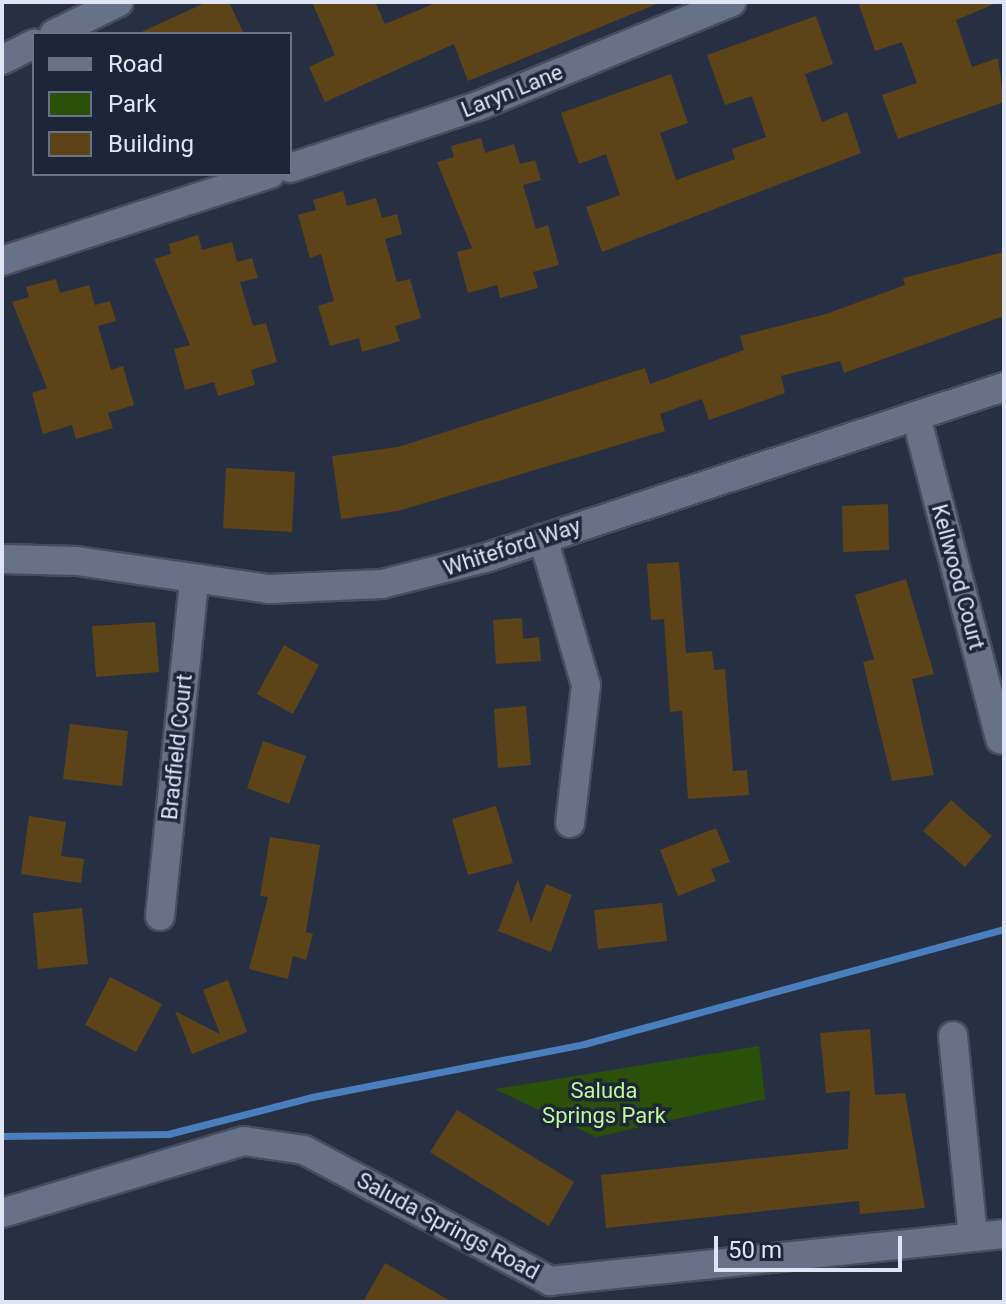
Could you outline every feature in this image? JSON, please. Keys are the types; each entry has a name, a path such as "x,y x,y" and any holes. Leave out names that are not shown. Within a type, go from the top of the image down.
{"street":[{"path":"58,32 119,2"},
{"name":"Laryn Lane","path":"292,167 478,106 731,2"},
{"path":"2,60 32,45"},
{"path":"2,261 264,176"},
{"name":"Whiteford Way","path":"2,559 337,590 434,572 1004,387"},
{"name":"Kellwood Court","path":"916,416 1000,739"},
{"path":"543,538 586,685 570,823"},
{"name":"Bradfield Court","path":"160,916 194,579"},
{"path":"953,1036 973,1237"},
{"name":"Saluda Springs Road","path":"2,1213 244,1141 304,1150 550,1281 1004,1234"}],"green space":[{"name":"Saluda Springs Park","path":"759,1046 765,1099 596,1137 495,1089"}],"building":[{"path":"207,2 229,2 243,32 141,32"},
{"path":"312,2 375,2 385,24 438,2 659,3 468,81 454,44 325,102 309,67 335,55"},
{"path":"858,2 999,2 956,20 972,67 998,58 1004,102 898,139 882,95 917,83 902,42 875,51"},
{"path":"816,16 833,64 805,74 822,122 847,112 861,153 602,252 586,207 620,195 606,154 579,164 561,113 671,74 688,123 660,133 676,180 735,159 732,149 766,137 752,96 725,105 707,55"},
{"path":"481,138 485,153 514,144 520,164 535,160 541,180 523,185 536,229 548,225 559,265 533,272 538,288 500,298 497,285 468,293 457,252 472,248 437,162 454,157 451,146"},
{"path":"343,191 347,206 376,198 382,218 397,214 402,234 385,239 397,282 410,279 421,318 395,326 400,341 362,352 359,338 330,346 318,306 334,301 321,254 310,258 298,215 316,210 313,200"},
{"path":"198,235 202,250 232,242 237,262 252,258 258,278 240,282 253,326 266,323 277,362 251,370 255,385 218,396 214,382 185,390 174,349 190,345 154,259 171,254 169,244"},
{"path":"1004,252 1004,316 844,373 840,361 781,376 785,393 709,420 702,399 660,414 665,431 398,511 341,519 332,456 398,447 645,368 650,384 744,350 740,336 826,314 905,285 903,278"},
{"path":"56,279 60,293 89,285 95,305 110,301 116,321 98,326 111,370 123,366 134,405 108,413 113,428 76,439 72,425 43,434 32,393 47,388 12,302 29,297 26,287"},
{"path":"226,468 295,472 292,532 223,528"},
{"path":"888,504 889,550 843,552 842,506"},
{"path":"679,562 686,653 712,651 714,670 725,669 733,771 747,770 749,795 688,799 682,711 670,712 664,619 651,620 647,564"},
{"path":"906,579 934,674 912,679 934,775 892,781 863,662 874,659 855,595"},
{"path":"522,618 523,639 539,637 541,661 496,664 493,620"},
{"path":"155,622 159,672 96,677 92,626"},
{"path":"284,645 319,665 293,714 257,694"},
{"path":"526,706 531,765 498,768 494,709"},
{"path":"70,724 128,731 122,786 63,779"},
{"path":"263,741 306,756 289,804 247,788"},
{"path":"951,800 992,836 965,867 923,831"},
{"path":"496,806 513,863 468,875 452,819"},
{"path":"29,816 66,822 61,856 84,859 81,883 21,874"},
{"path":"716,828 730,862 711,869 716,881 678,896 660,850"},
{"path":"270,837 320,845 306,932 313,934 306,960 293,956 288,979 249,969 268,897 260,896"},
{"path":"518,879 531,923 546,884 572,895 551,952 498,931"},
{"path":"662,903 667,941 598,949 594,910"},
{"path":"82,908 88,964 38,969 33,913"},
{"path":"110,977 162,1004 136,1052 85,1025"},
{"path":"228,980 247,1032 192,1054 175,1011 220,1034 203,990"},
{"path":"870,1029 875,1095 905,1093 925,1208 860,1214 859,1201 606,1228 601,1175 848,1149 850,1091 826,1093 820,1033"},
{"path":"457,1110 574,1182 549,1226 430,1152"},
{"path":"385,1263 452,1302 363,1302"}],"waterway":[{"path":"2,1136 168,1134 312,1097 584,1044 1004,929"}]}
